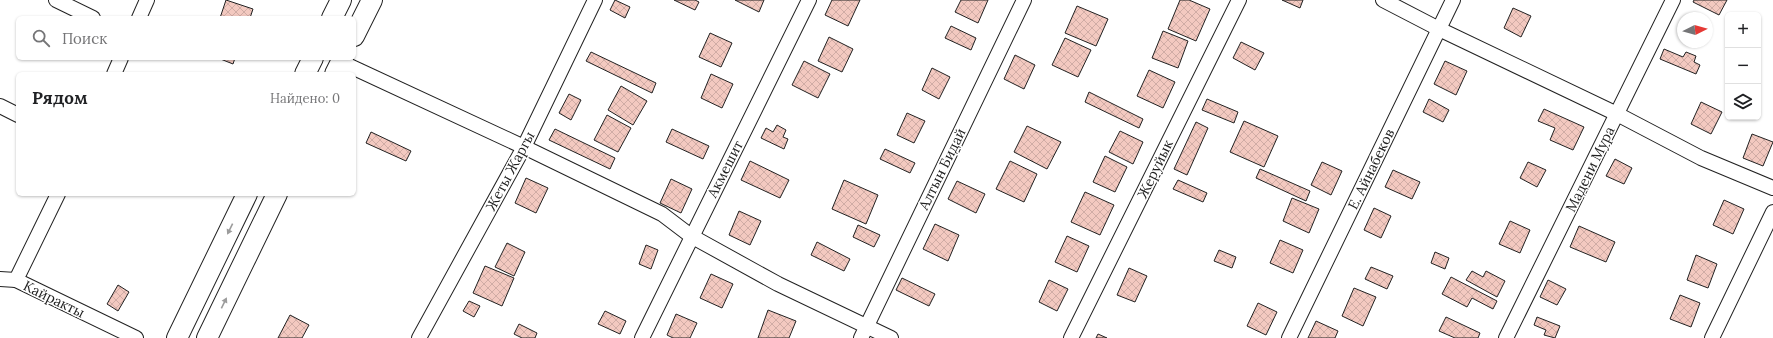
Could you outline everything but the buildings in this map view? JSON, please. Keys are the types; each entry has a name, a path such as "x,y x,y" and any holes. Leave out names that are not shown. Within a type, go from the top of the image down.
{"highway":[{"path":"333,16 341,0"},
{"path":"356,32 372,0"},
{"path":"306,72 312,60"},
{"path":"177,338 246,196"},
{"path":"206,338 276,196"}],"street":[{"path":"56,0 89,16"},
{"path":"140,16 147,0"},
{"name":"Жеты Жаргы","path":"419,338 524,147 595,0"},
{"name":"Акмешит","path":"642,338 691,236 809,0"},
{"name":"Алтын Бидай","path":"864,332 1024,0"},
{"name":"Жеруйык","path":"1071,338 1239,0"},
{"path":"1383,0 1438,29 1617,114 1701,158 1773,188"},
{"name":"Е. Айнабеков","path":"1289,338 1453,0"},
{"name":"Мадени Мура","path":"1506,338 1673,0"},
{"path":"115,72 120,60"},
{"path":"340,65 356,72"},
{"path":"356,72 524,147 662,214 691,236 864,332 891,338"},
{"path":"0,106 16,114"},
{"name":"Кайракты","path":"57,196 16,280 136,338"},
{"path":"1712,338 1773,212"},
{"path":"0,280 16,280"}]}
